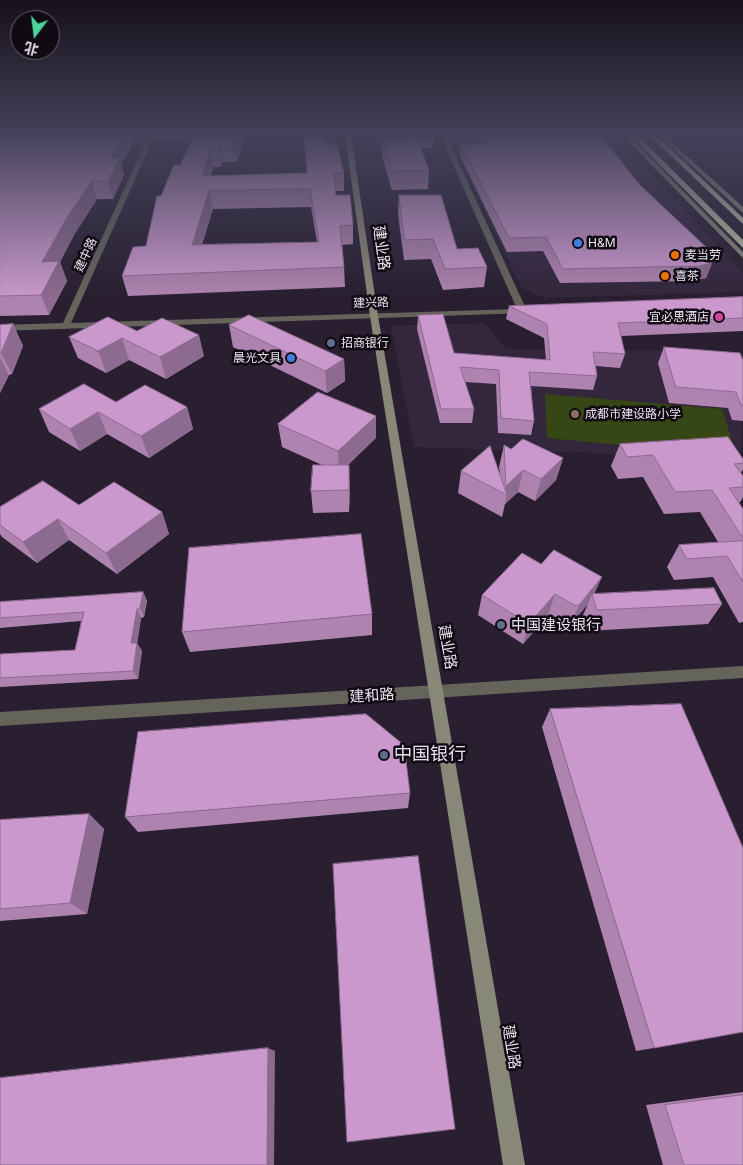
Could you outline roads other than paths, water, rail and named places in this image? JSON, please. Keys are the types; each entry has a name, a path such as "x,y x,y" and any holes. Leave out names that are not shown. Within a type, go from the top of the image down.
{"highway":[{"path":"687,189 743,245"},
{"path":"709,189 743,222"}],"street":[{"name":"建中路","path":"66,326 127,189"},
{"name":"建业路","path":"356,189 374,316 438,692 514,1165"},
{"path":"468,189 522,311"},
{"path":"678,189 743,256"},
{"path":"720,189 743,211"},
{"name":"建兴路","path":"0,328 532,310"},
{"name":"建和路","path":"0,719 743,672"}],"place":[{"name":"H&M","path":"578,243"},
{"name":"麦当劳","path":"675,255"},
{"name":"喜茶","path":"665,276"},
{"name":"宜必思酒店","path":"719,317"},
{"name":"招商银行","path":"331,343"},
{"name":"晨光文具","path":"291,358"},
{"name":"成都市建设路小学","path":"575,414"},
{"name":"中国建设银行","path":"501,625"},
{"name":"中国银行","path":"384,755"}]}
